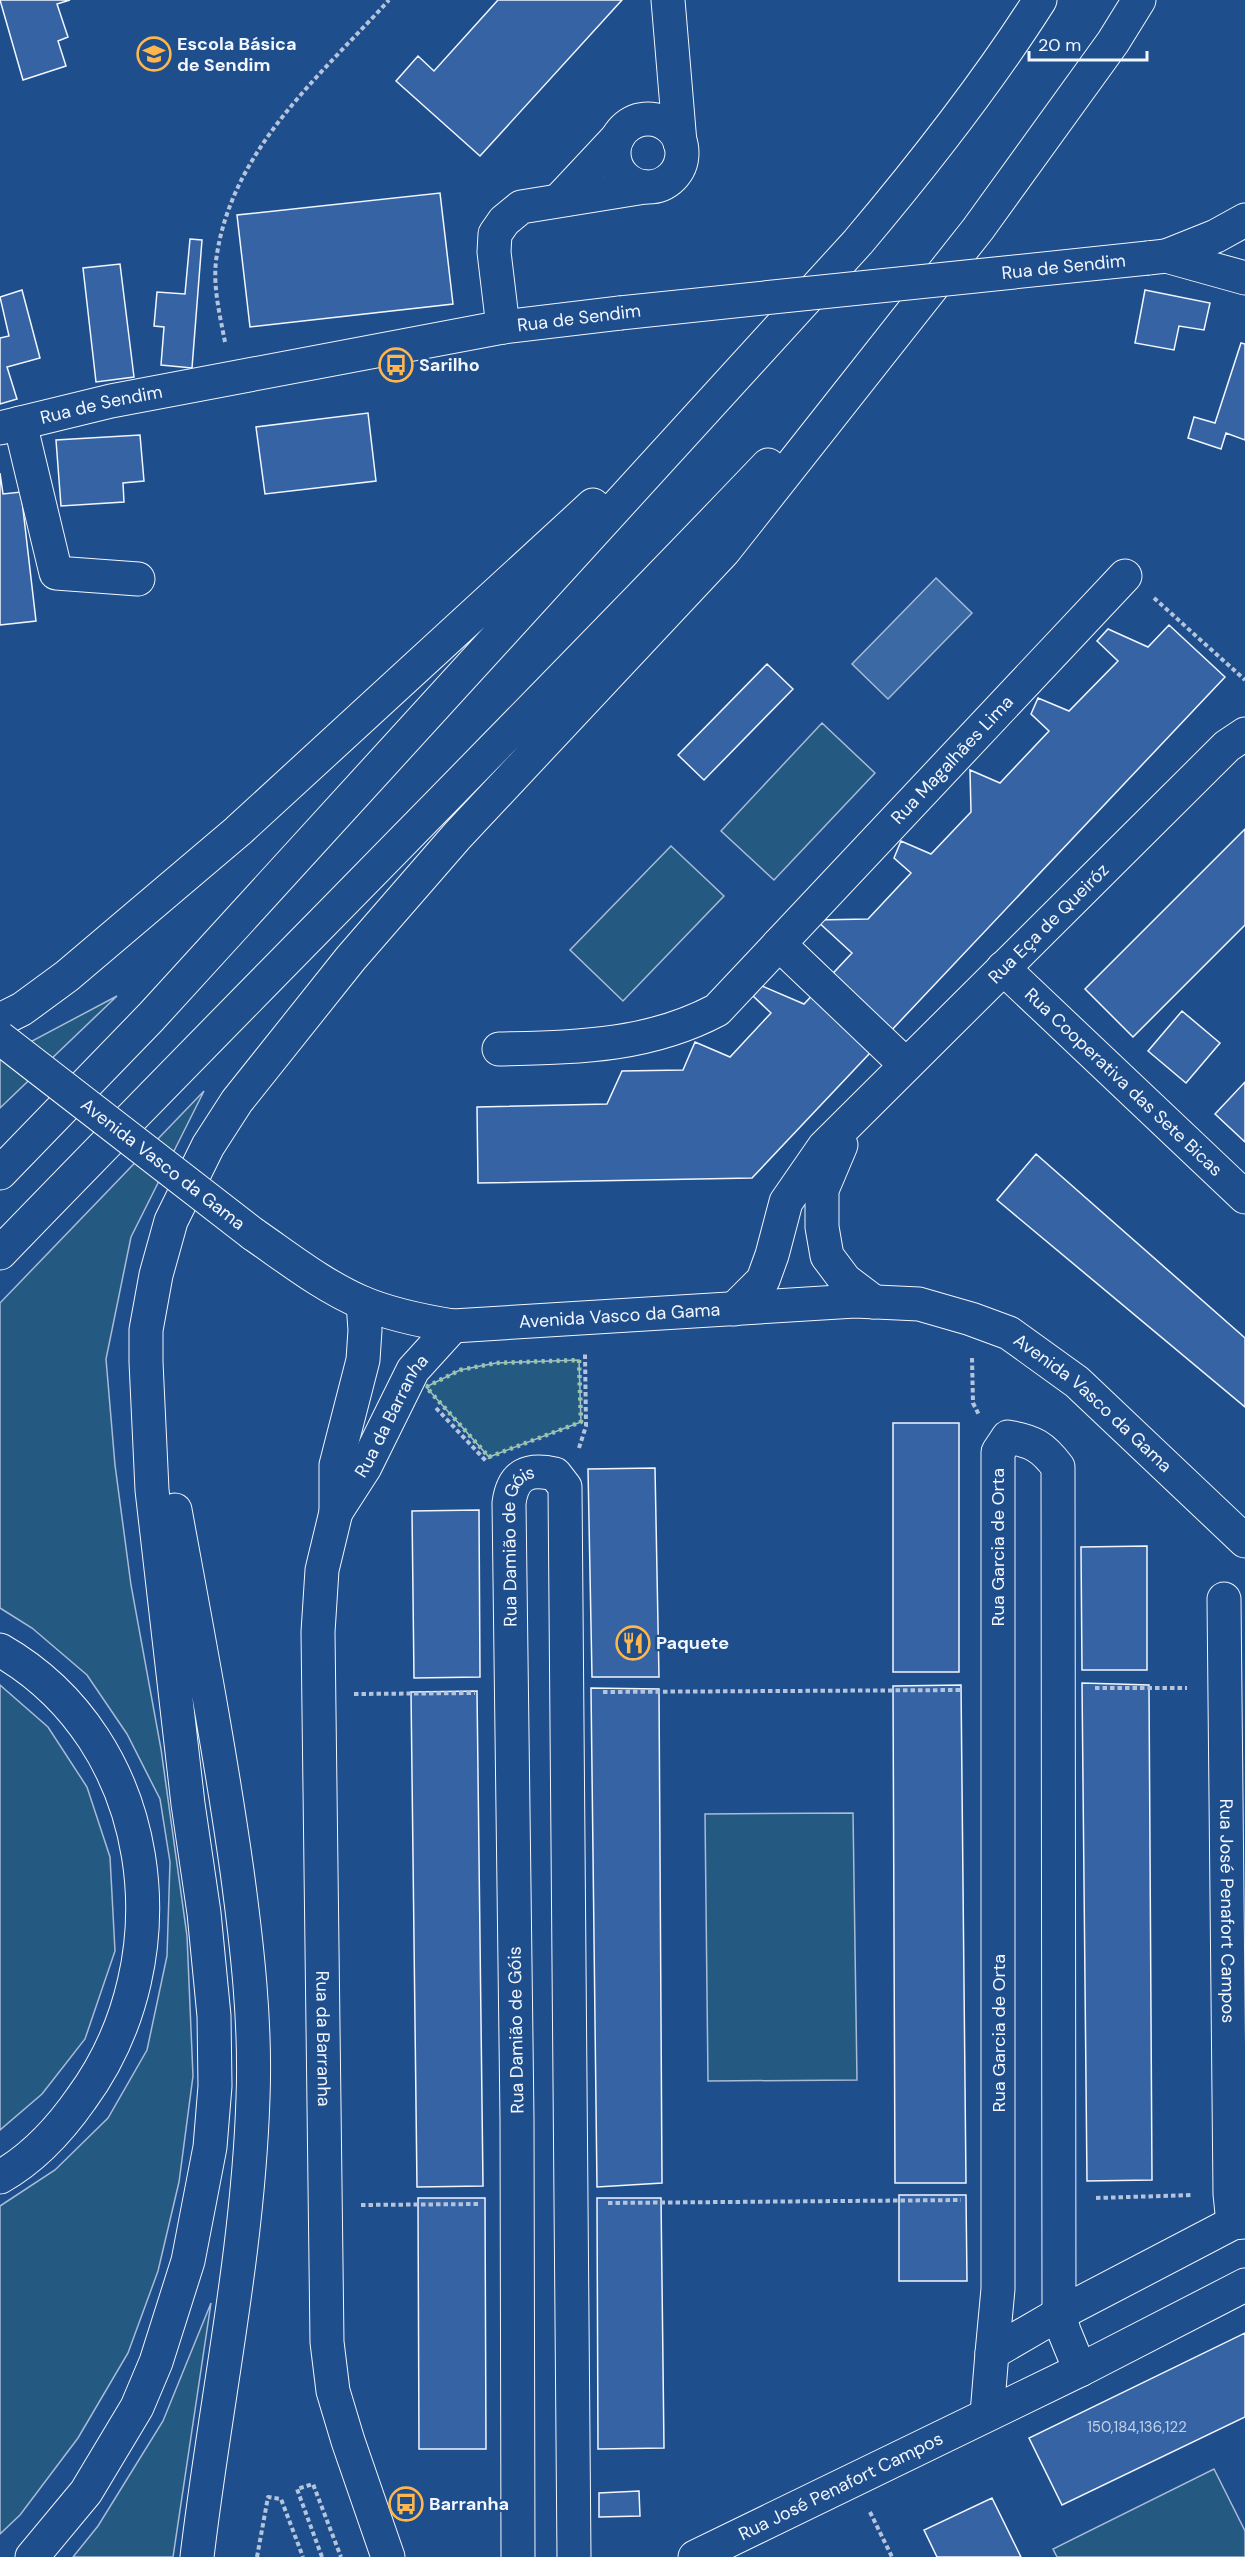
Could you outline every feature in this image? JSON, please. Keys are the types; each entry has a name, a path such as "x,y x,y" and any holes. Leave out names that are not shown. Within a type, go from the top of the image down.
{"main road":[{"path":"503,327 494,252 495,234 504,221 521,207 656,186 666,182 674,175 680,165 681,143 668,0"},
{"path":"0,1173 151,1017 736,375 899,192 983,84 1040,0"},
{"path":"32,2557 86,2492 136,2407 156,2362 188,2261 210,2147 215,2086 214,2016 204,1913 188,1804 152,1490 146,1362 146,1330 156,1275 171,1221 208,1146 237,1101 351,958 457,836 724,551 917,309 1018,176 1113,42 1139,0"},
{"path":"560,200 675,71"},
{"path":"645,186 634,184 618,169 614,158 621,132 635,122 657,120 667,125 681,143"},
{"path":"1157,257 1216,236 1245,220"},
{"name":"Rua de Sendim","path":"10,425 111,401 503,327 1157,257"},
{"path":"1157,257 1245,278"},
{"path":"0,1253 459,782 644,596 917,309"},
{"path":"0,1020 22,1009 67,976 238,831 736,375"},
{"path":"10,425 56,573 138,579"},
{"name":"Rua Magalhães Lima","path":"500,1049 582,1047 644,1039 717,1010 1125,576"},
{"name":"Rua Eça de Queiróz","path":"734,1309 763,1280 786,1202 803,1174 824,1147 1227,746 1245,735"},
{"path":"779,944 906,1065"},
{"name":"Rua Cooperativa das Sete Bicas","path":"1003,968 1240,1183"},
{"name":"Avenida Vasco da Gama","path":"0,1038 253,1234 331,1287 363,1303 404,1317 453,1326 855,1301 919,1304 971,1318 1009,1333 1077,1382 1245,1541"},
{"name":"Rua Eça de Queiróz","path":"856,1117 837,1152 822,1190 822,1227 827,1256 844,1280 874,1302"},
{"name":"Rua da Barranha","path":"363,1303 365,1330 363,1360 336,1465 336,1512 322,1570 318,1632 327,2342 333,2391 388,2557"},
{"name":"Rua da Barranha","path":"336,1512 365,1467 413,1370 453,1326"},
{"path":"146,1362 223,1770 243,1918 252,2019 254,2096 246,2202 197,2557"},
{"name":"Rua Garcia de Orta","path":"992,2353 998,2289 998,1452 1008,1437 1030,1440 1048,1454 1058,1467 1059,2314"},
{"name":"Rua Damião de Góis","path":"518,2557 517,2204 509,1503 511,1487 521,1478 537,1470 555,1474 565,1487 574,2557"},
{"name":"Rua José Penafort Campos","path":"1224,1599 1236,2213"},
{"path":"0,1650 43,1680 76,1713 101,1750 121,1790 135,1831 144,1923 138,1969 129,2008 113,2048 92,2085 64,2123 33,2152 0,2177"},
{"path":"987,2414 992,2353 1236,2213"},
{"name":"Rua José Penafort Campos","path":"695,2557 1080,2370 1245,2285"},
{"path":"1059,2314 1080,2370"}],"path":[{"path":"232,379 217,297 216,262 225,220 234,196 268,133 389,0"},
{"path":"1125,576 1155,599 1245,680"},
{"path":"565,1487 586,1426 584,1318"},
{"path":"971,1318 973,1402 998,1452"},
{"path":"408,1379 511,1487"},
{"path":"1059,1688 1225,1687"},
{"path":"567,1693 999,1690"},
{"path":"319,1694 512,1693"},
{"path":"1059,2199 1236,2213"},
{"path":"572,2203 998,2200"},
{"path":"326,2205 517,2204"},
{"path":"855,2479 892,2557"},
{"path":"322,2557 297,2489 313,2484 341,2557"},
{"path":"257,2557 268,2497 281,2499 303,2557"}],"shaded area":[{"path":"936,578 972,613 888,699 852,664"},
{"path":"822,723 875,773 774,880 721,831"},
{"path":"671,846 724,896 623,1001 570,950"},
{"path":"117,996 0,1108 0,1058"},
{"path":"204,1091 131,1237 106,1359 115,1465 131,1585 161,1749 187,1936 193,2076 179,2182 158,2271 128,2353 78,2438 20,2515 0,2534 0,2206 55,2170 108,2118 147,2050 167,1956 170,1862 160,1799 127,1734 87,1675 32,1628 0,1608 0,1303"},
{"path":"579,1360 581,1422 489,1457 426,1387 460,1370 496,1363"},
{"path":"0,1685 48,1727 87,1787 110,1857 115,1951 85,2039 42,2094 0,2130"},
{"path":"853,1813 857,2080 708,2081 705,1814"},
{"path":"211,2303 173,2557 73,2557 98,2526 163,2421"},
{"path":"1214,2469 1245,2531 1245,2557 1057,2557 1053,2549"}],"building":[{"path":"0,0 70,0 57,4 68,37 58,41 66,66 23,80"},
{"path":"498,0 622,0 480,156 396,81 418,56 434,71"},
{"path":"440,193 453,304 250,327 237,215"},
{"path":"190,239 202,240 192,368 161,365 164,327 154,326 157,292 185,294"},
{"path":"120,264 134,377 96,382 83,268"},
{"path":"22,290 40,358 7,367 17,399 0,404 0,338 9,336 0,297"},
{"path":"1145,290 1210,303 1204,330 1179,326 1174,350 1135,343"},
{"path":"1241,343 1245,344 1245,440 1226,433 1221,449 1188,438 1194,417 1215,423"},
{"path":"368,413 376,481 265,494 256,427"},
{"path":"140,435 144,481 123,483 124,502 61,506 56,440"},
{"path":"0,473 3,494 21,492 36,621 0,625"},
{"path":"1169,625 1225,677 752,1178 478,1183 477,1107 607,1104 622,1071 683,1070 695,1042 730,1057 771,1013 753,996 762,986 804,1004 852,953 816,920 868,919 911,873 894,858 901,841 931,854 971,812 970,770 1000,783 1049,731 1031,714 1038,698 1069,711 1118,661 1097,641 1108,629 1148,647"},
{"path":"767,664 793,689 704,780 678,755"},
{"path":"1245,829 1245,925 1133,1037 1085,989"},
{"path":"1182,1011 1220,1043 1186,1083 1148,1051"},
{"path":"1245,1082 1245,1142 1215,1114"},
{"path":"1036,1154 1245,1338 1245,1407 997,1200"},
{"path":"893,1423 959,1423 959,1672 893,1672"},
{"path":"655,1468 659,1677 592,1677 588,1469"},
{"path":"479,1510 480,1677 414,1678 412,1511"},
{"path":"1147,1546 1147,1670 1082,1670 1081,1547"},
{"path":"1082,1683 1149,1685 1152,2180 1087,2181"},
{"path":"961,1685 966,2183 895,2183 893,1686"},
{"path":"591,1688 659,1689 662,2183 597,2187"},
{"path":"477,1691 483,2186 417,2187 411,1692"},
{"path":"899,2195 966,2195 967,2281 899,2281"},
{"path":"418,2198 485,2198 486,2449 419,2449"},
{"path":"597,2198 661,2198 664,2448 598,2449"},
{"path":"1245,2333 1245,2417 1062,2505 1029,2438"},
{"path":"639,2491 640,2516 599,2517 599,2493"},
{"path":"992,2498 1021,2557 937,2557 924,2530"}],"hedge":[{"path":"579,1360 581,1422 489,1457 426,1387 460,1370 496,1363 579,1360"}],"place":[{"name":"Escola Básica de Sendim","path":"154,54"},
{"name":"Sarilho","path":"396,365"},
{"name":"Paquete","path":"633,1643"},
{"name":"Barranha","path":"406,2504"}]}
